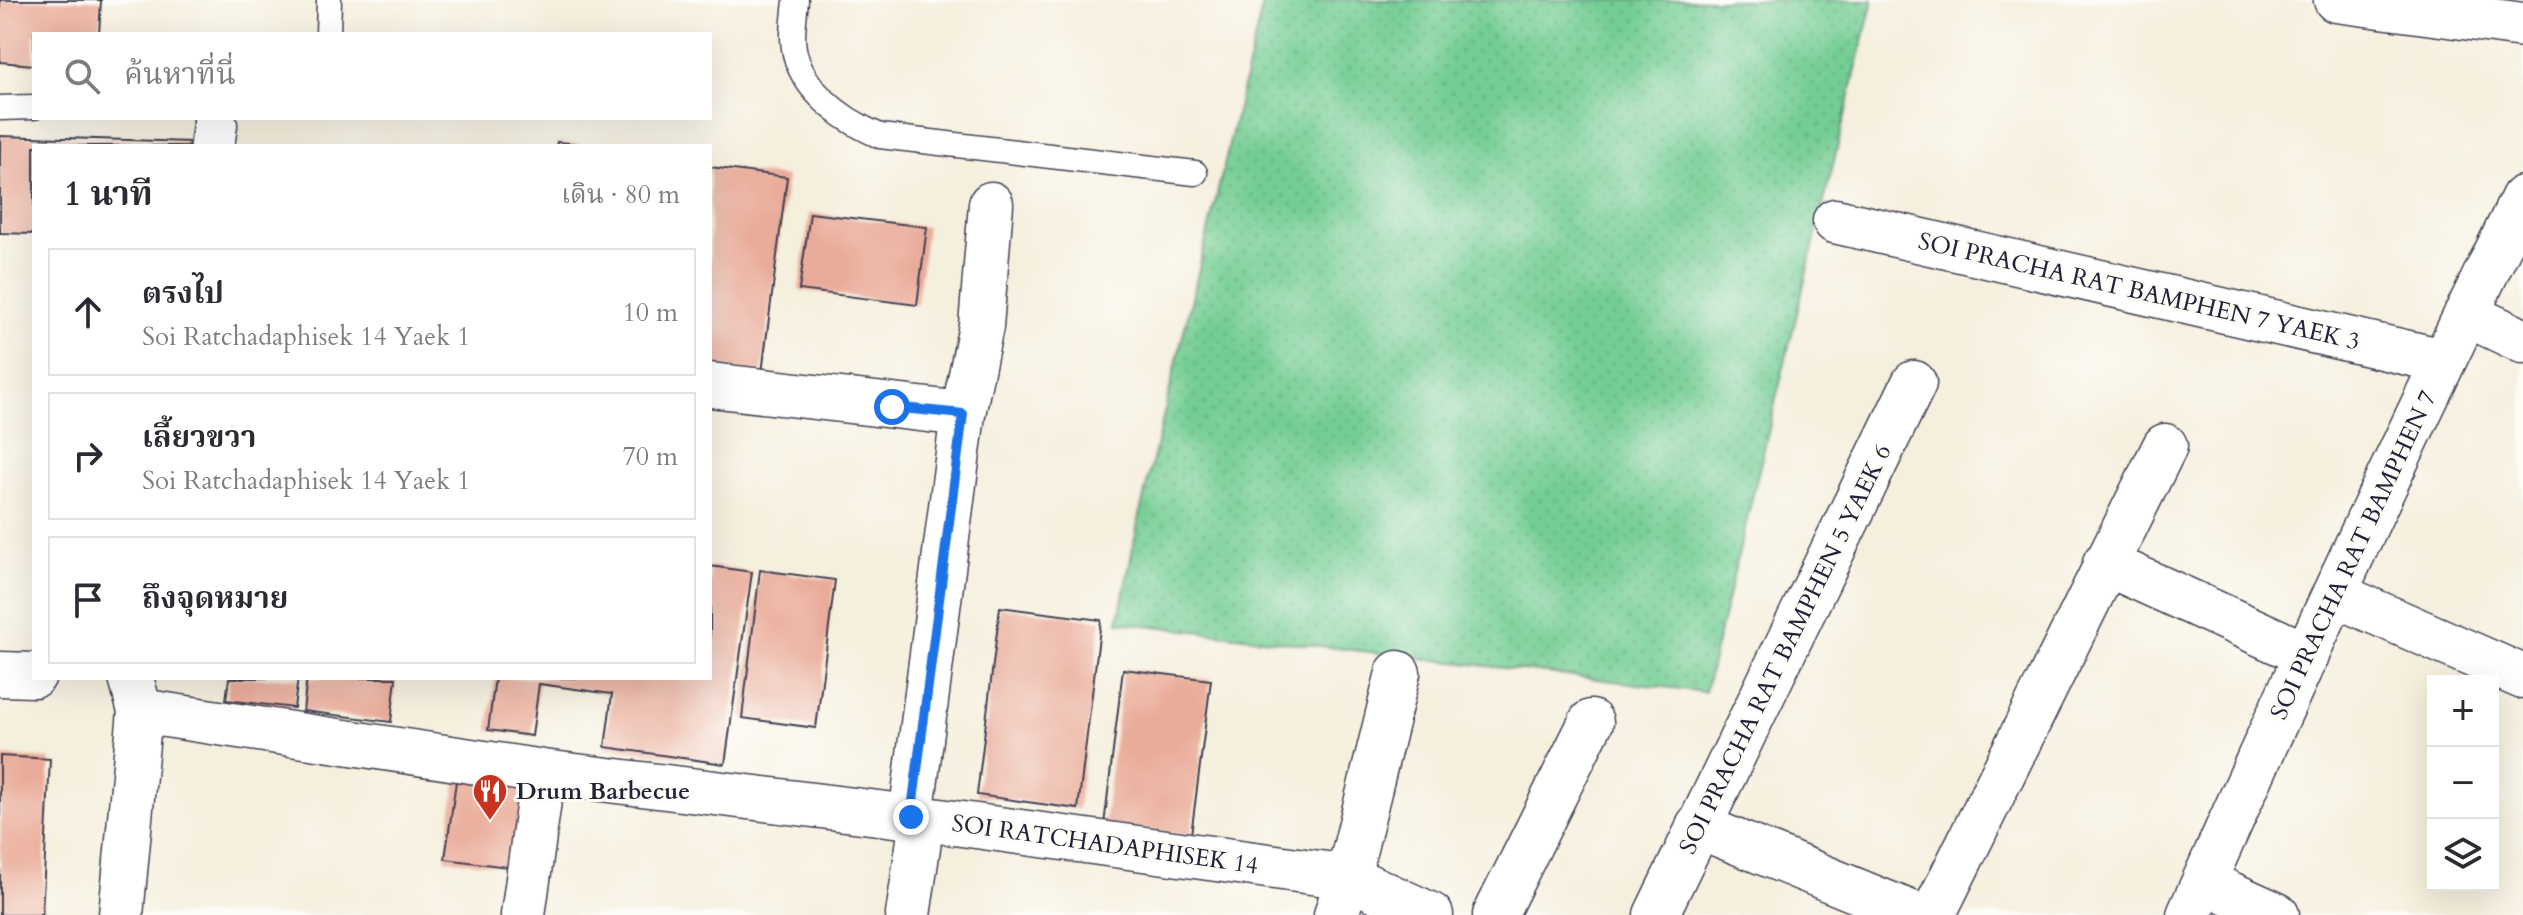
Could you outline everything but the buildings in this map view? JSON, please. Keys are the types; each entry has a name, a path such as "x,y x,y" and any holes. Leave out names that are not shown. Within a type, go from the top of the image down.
{"street":[{"path":"2336,0 2523,25"},
{"name":"SOI PRACHA RAT BAMPHEN 7","path":"2196,899 2334,594 2523,198"},
{"path":"908,915 916,818 963,414 981,326 991,204"},
{"name":"SOI PRACHA RAT BAMPHEN 7 YAEK 3","path":"1835,221 2443,361"},
{"path":"2466,314 2523,341"},
{"name":"SOI PRACHA RAT BAMPHEN 5 YAEK 6","path":"1656,915 1914,383"},
{"path":"712,385 963,414"},
{"path":"1933,915 2165,446"},
{"path":"2105,563 2307,655"},
{"path":"2334,594 2523,677"},
{"path":"1342,896 1398,673"},
{"path":"0,674 32,675"},
{"path":"121,915 136,695"},
{"name":"SOI RATCHADAPHISEK 14","path":"136,695 543,772 916,818 1431,915"},
{"path":"1495,915 1591,722"},
{"path":"523,915 543,772"},
{"path":"1698,826 1916,915"},
{"path":"2196,899 2277,915"}],"lane":[{"path":"328,32 329,0"},
{"path":"796,0 793,38 796,60 828,106 853,125 880,136 1195,173"},
{"path":"0,108 32,107"}],"green space":[{"path":"1264,0 1873,0 1705,692 1118,622 1140,513"}],"place":[{"name":"Drum Barbecue","path":"490,822"}],"route":[{"path":"892,407 963,414 911,817"}]}
